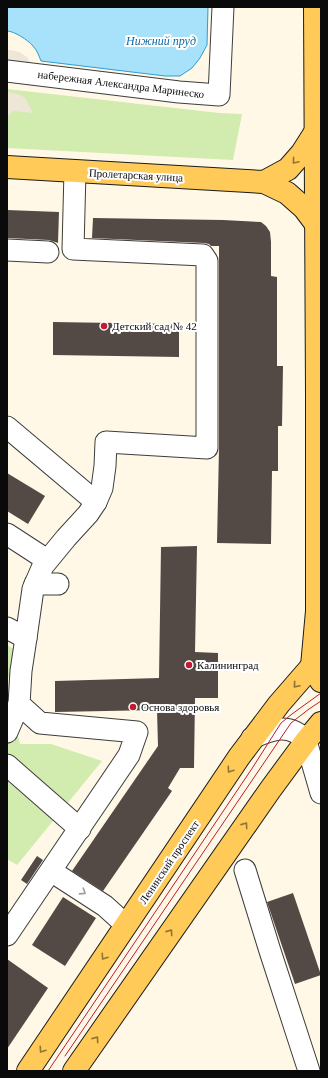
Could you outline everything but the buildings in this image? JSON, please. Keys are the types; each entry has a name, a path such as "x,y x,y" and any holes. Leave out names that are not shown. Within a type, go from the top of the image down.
{"main road":[{"path":"315,7 316,224 319,392 317,611 318,670"},
{"path":"264,182 288,169 302,153 316,131"},
{"name":"Пролетарская улица","path":"7,167 264,182 287,193 304,208 316,224"},
{"name":"Ленинский проспект","path":"28,1071 252,738 280,704 318,670"},
{"path":"74,1071 270,790 321,723"}],"street":[{"name":"набережная Александра Маринеско","path":"7,71 179,92 220,95 223,7"},
{"path":"7,732 19,704 21,671 33,589 47,560 88,514 96,502 102,488 106,442 207,448 207,260 203,255 73,249 75,171"},
{"path":"7,250 48,252"},
{"path":"7,427 96,502"},
{"path":"7,534 47,560"},
{"path":"35,584 58,584"},
{"path":"7,628 26,638"},
{"path":"7,935 14,909 51,871 129,755 137,732 40,723 19,704"},
{"path":"252,738 267,732 282,729 295,731 301,735 306,741 321,793"},
{"path":"7,765 80,829"},
{"path":"245,870 272,958 310,1071 321,1068"},
{"path":"51,871 105,906 126,925"}],"green space":[{"path":"7,89 219,113 242,114 233,160 7,148"},
{"path":"7,645 24,655 7,679"},
{"path":"7,692 20,744 51,744 102,761 17,865 7,859"}],"shaded area":[{"path":"7,50 19,52 27,57 32,66 7,71"},
{"path":"7,92 19,94 25,98 33,113 13,111 7,117"}],"water":[{"name":"Нижний пруд","path":"7,7 208,7 207,45 200,58 192,68 180,76 165,76 41,61 37,51 31,44 17,34 7,31"}],"tram line":[{"path":"48,1071 253,767 281,723 321,693"},
{"path":"65,1056 291,723 321,701"}],"place":[{"name":"Детский сад № 42","path":"104,326"},
{"name":"Калининград","path":"189,665"},
{"name":"Основа здоровья","path":"133,707"}]}
